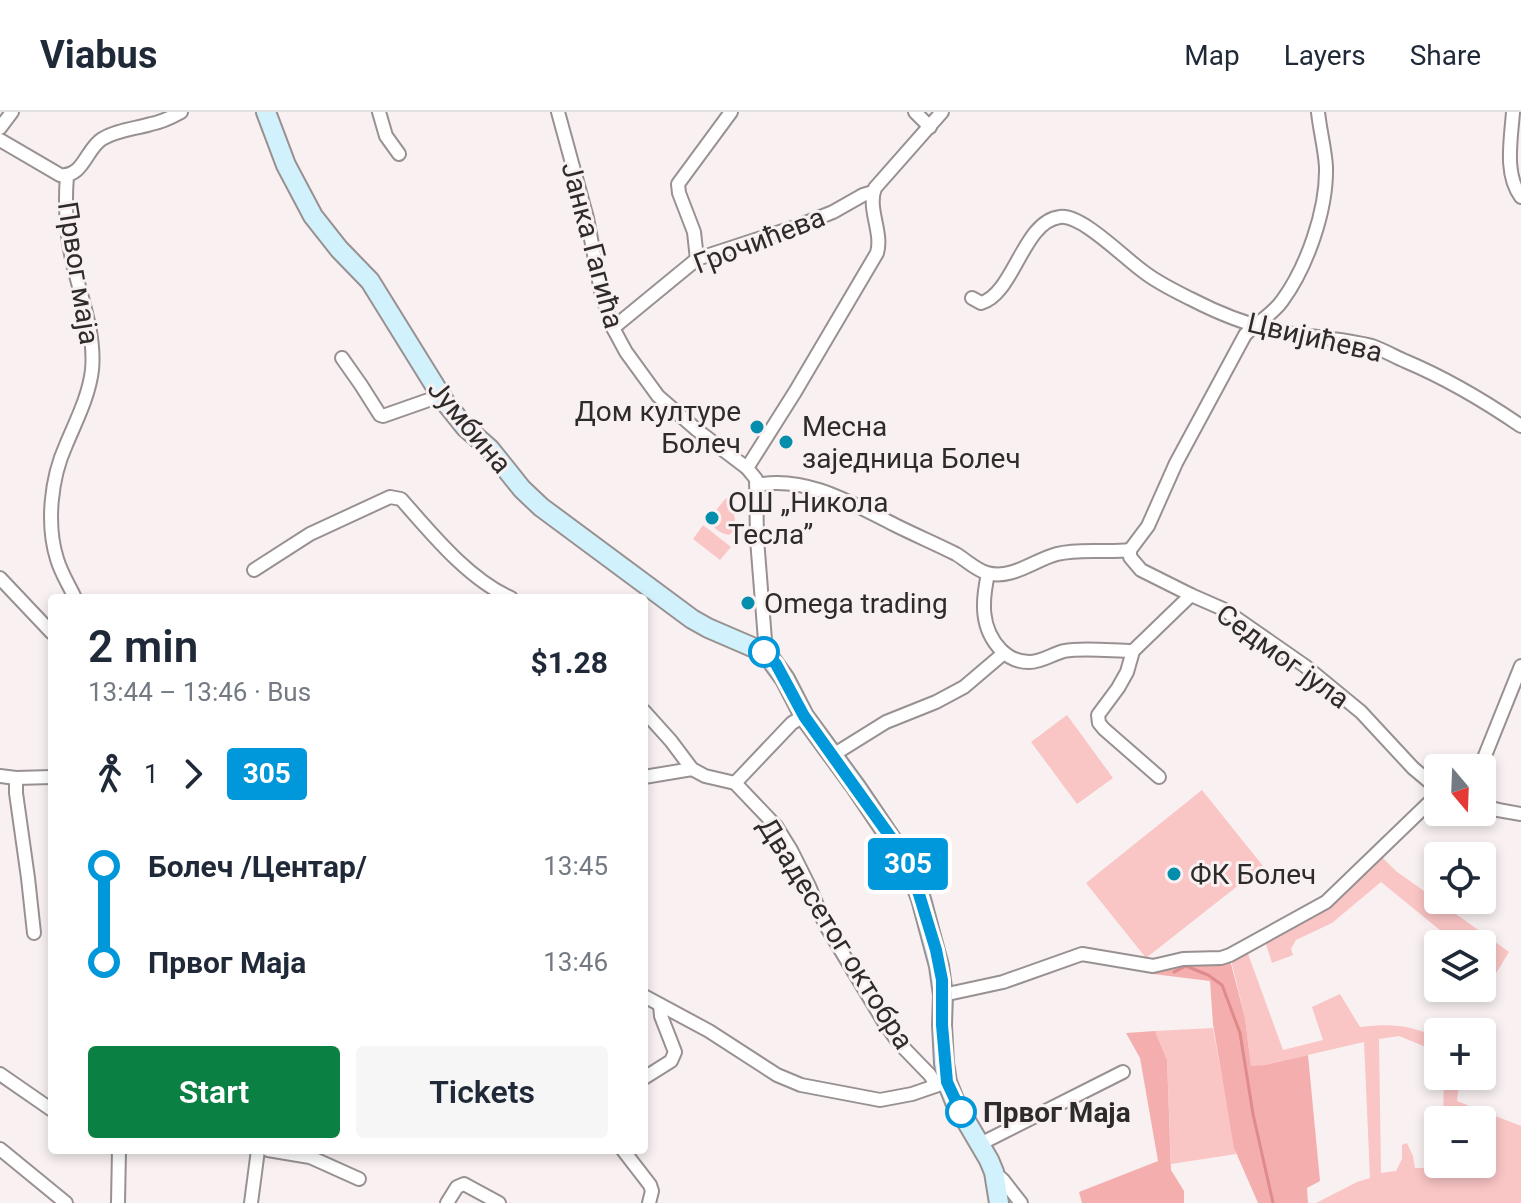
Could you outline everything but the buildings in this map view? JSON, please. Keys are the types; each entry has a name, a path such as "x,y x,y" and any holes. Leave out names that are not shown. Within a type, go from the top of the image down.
{"street":[{"path":"0,128 12,112"},
{"path":"0,140 60,175 67,176 81,166 96,143 103,139 120,131 154,124 181,112"},
{"name":"Јумбина","path":"266,112 286,165 308,209 339,249 370,281 440,396 460,422 490,449 534,502 692,619 766,653"},
{"path":"379,112 386,136 399,154"},
{"name":"Јанка Гагића","path":"558,112 587,218 602,296 613,328 626,352 658,396 747,468"},
{"path":"697,259 694,232 678,184 731,112"},
{"path":"915,112 930,127"},
{"path":"942,112 873,192 879,246 877,253 747,468 757,485 757,539 766,653 785,679 804,716 908,864 936,950 943,995 942,1083 994,1172 999,1203"},
{"path":"757,485 770,483 820,490 957,555 988,574 1015,572 1057,554 1130,550 1148,526 1176,463 1245,335 1280,303 1303,262 1326,191 1318,112"},
{"path":"1513,112 1511,177 1521,197"},
{"name":"Првог маја","path":"67,176 65,201 70,248 90,337 92,371 79,416 57,468 52,524 57,561 73,594"},
{"name":"Грочићева","path":"613,328 697,259 795,227 873,192"},
{"name":"Цвијићева","path":"972,298 981,303 992,297 1040,226 1052,218 1063,216 1074,219 1148,275 1192,300 1254,326 1373,347 1447,379 1521,426"},
{"path":"342,358 377,412 383,416 440,396"},
{"path":"254,570 310,534 396,497 456,558 503,594"},
{"name":"Седмог јула","path":"1130,550 1130,557 1141,570 1223,609 1305,666 1361,712 1424,778"},
{"path":"988,574 984,614 987,628 994,642 1017,661 1041,660 1065,651 1133,651"},
{"path":"0,578 48,629"},
{"path":"1159,777 1104,729 1098,715 1127,672 1133,651 1191,595"},
{"path":"833,755 886,722 964,687 1004,653"},
{"path":"1486,754 1521,666"},
{"path":"648,715 692,769"},
{"path":"735,783 784,732 804,716"},
{"name":"Двадесетог октобра","path":"648,776 692,769 705,776 735,783 776,826 791,850 825,924 884,1022 898,1042 942,1083"},
{"path":"0,776 48,777"},
{"path":"16,778 34,933"},
{"path":"943,995 1003,982 1082,954 1153,966 1183,959 1230,955 1326,902 1424,805"},
{"path":"1496,809 1521,814"},
{"path":"648,998 709,1031 777,1075 801,1085 880,1100 912,1094 942,1083"},
{"path":"648,1075 671,1061 675,1052 660,1005"},
{"path":"980,1144 1123,1072"},
{"path":"0,1074 48,1107"},
{"path":"0,1149 66,1203"},
{"path":"116,1154 118,1203"},
{"path":"251,1203 257,1154"},
{"path":"292,1154 310,1157 359,1179"},
{"path":"626,1154 650,1185 649,1203"},
{"path":"994,1172 1021,1203"},
{"path":"447,1203 457,1187 464,1184 499,1203"}],"shaded area":[{"path":"726,498 735,518 734,531 729,535 717,530 709,519"},
{"path":"703,525 731,547 720,560 693,539"},
{"path":"1067,715 1113,778 1077,804 1031,742"},
{"name":"ФК Болеч","path":"1202,790 1263,866 1146,958 1086,883"},
{"path":"1381,856 1424,891 1424,914 1456,914 1478,930 1440,930 1381,882 1332,923 1296,940 1291,949 1293,955 1272,963 1265,941"},
{"path":"1496,943 1509,952 1496,973"},
{"path":"1247,951 1283,1050 1323,1040 1312,1007 1340,994 1360,1027 1400,1026 1424,1032 1424,1046 1399,1036 1379,1039 1381,1173 1396,1171 1402,1159 1402,1145 1407,1143 1415,1168 1424,1168 1424,1178 1496,1178 1496,1116 1521,1126 1521,1203 1316,1203 1370,1178 1364,1042 1251,1067 1245,1018 1231,960"},
{"path":"1190,960 1230,960 1245,1018 1251,1066 1308,1055 1320,1181 1307,1188 1308,1203 1258,1203 1234,1148 1213,1024 1210,981 1153,974 1153,969"},
{"path":"1213,1028 1236,1154 1171,1164 1167,1060 1155,1031"},
{"path":"1155,1031 1167,1060 1171,1170 1184,1191 1184,1203 1082,1203 1079,1192 1158,1161 1140,1058 1126,1033"},
{"path":"1444,1090 1458,1090 1457,1101 1470,1106 1443,1106"}],"waterway":[{"path":"1174,972 1186,966 1222,985 1240,1033 1253,1114 1273,1203"}],"bus line":[{"name":"305","path":"764,652 776,664 804,716 908,864 936,950 942,980 944,1063 947,1082 961,1112"}],"place":[{"name":"Дом културе Болеч","path":"757,427"},
{"name":"Месна заједница Болеч","path":"786,442"},
{"name":"ОШ „Никола Тесла”","path":"712,518"},
{"name":"Omega trading","path":"748,603"},
{"name":"ФК Болеч","path":"1174,874"},
{"name":"Првог Маја","path":"961,1112"}]}
